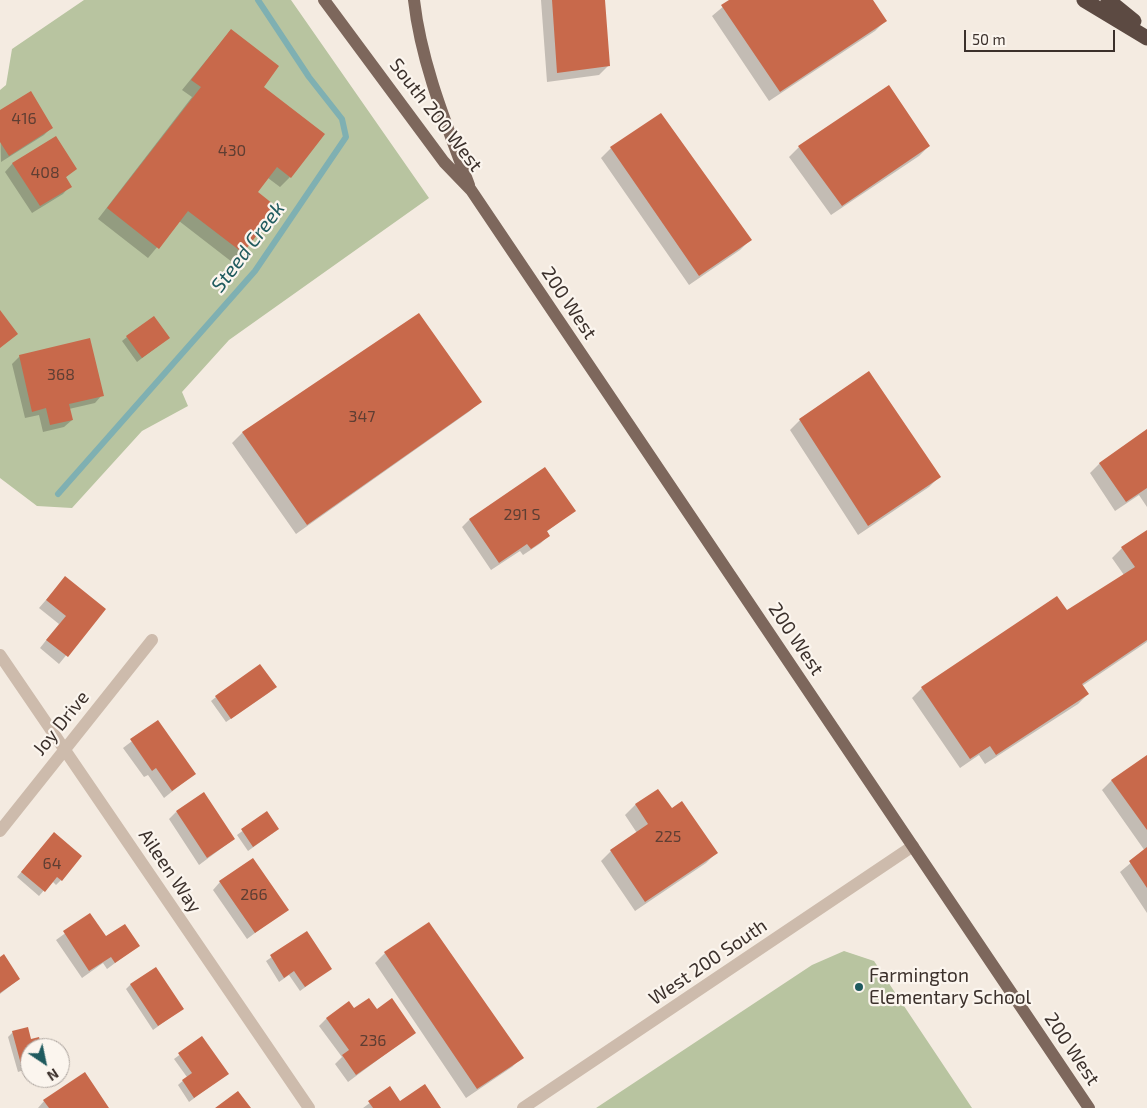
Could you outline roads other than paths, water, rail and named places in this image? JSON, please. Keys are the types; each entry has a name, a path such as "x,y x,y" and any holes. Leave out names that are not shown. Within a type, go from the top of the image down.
{"highway":[{"path":"1084,0 1147,38"},
{"path":"1108,0 1147,31"}],"main road":[{"name":"South 200 West","path":"324,0 444,162 471,190"},
{"name":"South 200 West","path":"414,0 416,20 442,114 471,190"},
{"name":"200 West","path":"471,190 1089,1108"}],"street":[{"name":"Joy Drive","path":"0,831 152,640"},
{"name":"Aileen Way","path":"0,655 309,1108"},
{"name":"West 200 South","path":"523,1108 913,846"}],"waterway":[{"name":"Steed Creek","path":"58,494 255,271 346,137 342,119 309,77 258,0"}],"place":[{"name":"Farmington Elementary School","path":"859,987"}]}
